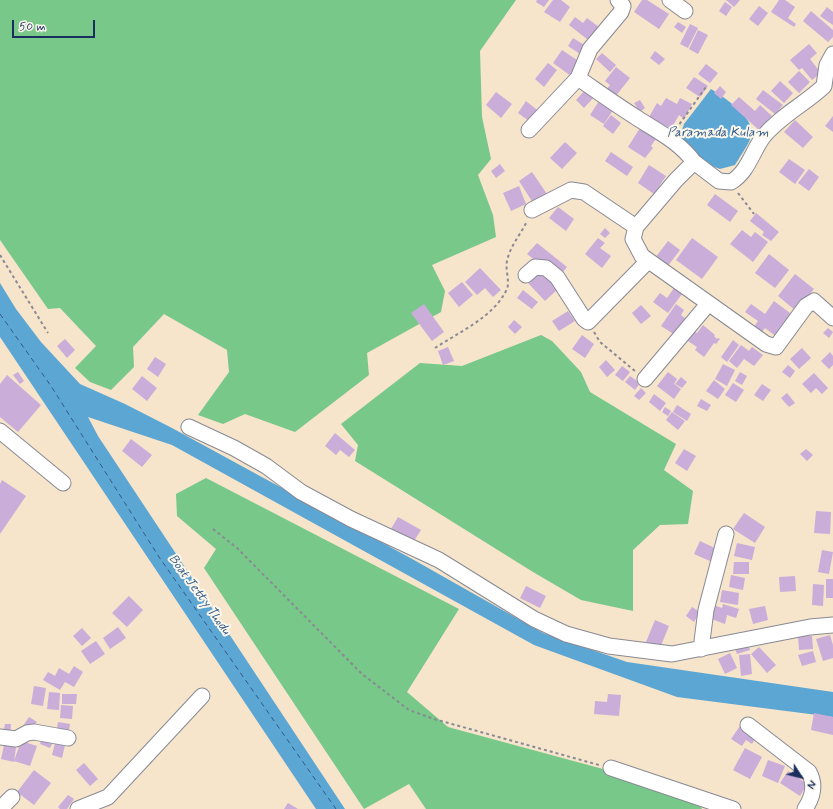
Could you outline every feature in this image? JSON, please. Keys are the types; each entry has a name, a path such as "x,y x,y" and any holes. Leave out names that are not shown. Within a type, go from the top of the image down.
{"street":[{"path":"529,130 578,78 590,49 622,12 623,6 618,0"},
{"path":"670,0 685,11"},
{"path":"578,78 669,138 688,154 694,162 719,181 731,182 741,175 763,138 773,127 824,86 827,65 833,54"},
{"path":"694,162 676,180 636,227 633,239 642,256 766,344 776,347 806,306 814,301 833,318"},
{"path":"532,210 571,190 584,192 636,227"},
{"path":"526,275 535,267 546,268 557,277 584,319 588,322 648,261"},
{"path":"645,379 708,304"},
{"path":"189,427 234,448 266,466 301,492 358,522 439,560 521,612 566,634 609,646 646,652 672,654 810,627 833,625"},
{"path":"0,432 64,483"},
{"path":"701,649 706,610 726,534"},
{"path":"78,809 108,796 202,696"},
{"path":"748,725 809,772 813,780 814,788 805,809"},
{"path":"0,737 16,739 27,733 34,732 68,738"},
{"path":"611,768 733,809"},
{"path":"0,809 12,797"}],"path":[{"path":"669,138 706,87"},
{"path":"731,182 741,199 754,214"},
{"path":"435,348 485,316 499,302 508,287 507,261 517,236 522,230 532,210"},
{"path":"0,255 48,333"},
{"path":"588,322 600,342 645,379"},
{"path":"213,529 237,548 362,674 409,710 441,721 611,768"}],"green space":[{"path":"0,0 516,0 480,51 482,117 491,159 478,175 493,215 496,237 432,265 445,291 441,312 367,353 369,375 295,432 245,414 223,424 198,415 229,372 227,350 164,314 133,347 134,367 111,390 90,382 75,368 96,346 60,308 48,309 0,240"},
{"path":"541,335 552,341 581,372 590,392 676,444 664,470 693,491 688,524 660,525 633,550 633,611 581,600 533,572 355,461 358,445 341,424 420,363 462,366"},
{"path":"206,478 459,609 407,692 448,727 603,769 701,807 702,809 426,809 409,784 364,809 204,568 216,549 177,516 176,494"}],"water":[{"name":"Paramada Kulam","path":"711,89 730,102 743,114 751,127 752,134 735,165 720,169 704,163 680,136 684,124"},
{"name":"Boat Jetty Thodu","path":"0,283 16,309 41,342 80,384 125,404 172,428 414,560 543,633 627,662 833,692 833,717 677,697 534,645 172,445 88,417 98,436 345,809 316,809 0,337"}],"building":[{"path":"537,0 549,0 544,7 536,2"},
{"path":"553,0 561,0 570,7 560,22 544,12"},
{"path":"642,0 647,0 669,14 659,29 634,12"},
{"path":"726,0 740,0 734,7"},
{"path":"779,0 785,0 795,7 788,18 796,24 794,27 771,12"},
{"path":"725,2 732,7 726,16 719,11"},
{"path":"759,6 768,13 758,26 749,19"},
{"path":"827,7 833,12 833,25 820,16"},
{"path":"811,11 833,30 833,37 828,42 803,21"},
{"path":"575,17 583,23 587,18 603,30 592,43 569,25"},
{"path":"678,22 686,27 682,33 674,27"},
{"path":"690,24 698,28 688,48 680,44"},
{"path":"698,30 708,35 698,54 689,49"},
{"path":"573,38 589,48 583,56 568,46"},
{"path":"809,44 817,53 810,59 821,73 812,80 802,68 799,70 790,60"},
{"path":"562,50 580,62 571,76 553,63"},
{"path":"655,51 665,59 659,65 650,58"},
{"path":"602,53 616,65 610,72 596,59"},
{"path":"548,63 557,70 544,87 535,79"},
{"path":"706,64 718,73 710,83 698,74"},
{"path":"616,67 630,78 615,97 606,90 610,85 605,81"},
{"path":"799,71 810,82 799,93 788,82"},
{"path":"694,77 708,86 700,97 686,88"},
{"path":"780,81 793,93 784,103 771,91"},
{"path":"720,86 726,92 721,99 714,93"},
{"path":"587,88 595,96 584,108 576,100"},
{"path":"763,90 783,105 775,114 756,99"},
{"path":"496,92 512,104 501,118 486,105"},
{"path":"739,97 755,111 760,105 772,116 759,130 731,105"},
{"path":"666,98 677,104 680,98 692,104 684,119 679,115 671,129 649,117 657,103 661,106"},
{"path":"640,100 645,108 640,112 634,103"},
{"path":"526,101 541,113 533,124 518,113"},
{"path":"599,101 613,110 604,124 590,115"},
{"path":"611,115 621,123 613,134 603,126"},
{"path":"833,116 833,132 825,126"},
{"path":"795,120 813,137 803,148 784,132"},
{"path":"640,128 656,139 651,146 653,148 645,158 628,147"},
{"path":"565,142 577,153 562,169 550,158"},
{"path":"611,152 633,167 627,176 605,161"},
{"path":"789,159 805,170 795,184 779,172"},
{"path":"500,164 505,171 496,178 491,171"},
{"path":"649,165 666,176 654,194 638,183"},
{"path":"809,169 819,177 809,191 798,183"},
{"path":"532,172 549,197 535,206 519,181"},
{"path":"519,186 526,204 511,211 503,193"},
{"path":"715,194 738,211 730,222 707,205"},
{"path":"558,207 574,219 566,231 549,218"},
{"path":"756,213 779,232 771,241 762,235 764,232 750,221"},
{"path":"605,228 610,233 605,238 600,234"},
{"path":"742,230 751,237 755,232 768,242 753,262 730,244"},
{"path":"598,238 605,243 600,248 611,256 602,268 585,254"},
{"path":"692,238 718,257 702,279 676,260"},
{"path":"668,241 680,250 667,267 655,258"},
{"path":"537,243 567,267 558,278 527,254"},
{"path":"769,254 789,270 775,288 755,273"},
{"path":"480,268 501,290 493,297 485,288 477,295 465,282"},
{"path":"542,271 558,289 545,301 528,283"},
{"path":"795,274 814,289 796,311 778,296"},
{"path":"462,282 473,295 459,307 448,293"},
{"path":"674,288 682,294 668,313 653,302 660,293 667,298"},
{"path":"523,290 538,302 532,309 517,298"},
{"path":"774,301 794,316 778,338 765,328 759,336 751,331 758,321 745,312 751,304 765,314"},
{"path":"424,304 444,332 432,341 411,313"},
{"path":"676,304 684,310 681,315 686,319 675,335 661,326"},
{"path":"641,305 651,316 641,324 632,313"},
{"path":"568,311 575,321 559,331 552,321"},
{"path":"514,320 522,327 515,334 508,327"},
{"path":"703,325 715,335 714,336 717,339 720,339 716,344 714,343 704,357 695,350 697,347 688,341"},
{"path":"828,328 833,332 829,338 823,333"},
{"path":"582,335 594,344 585,358 572,349"},
{"path":"65,339 75,350 67,358 57,346"},
{"path":"733,340 739,345 727,362 721,357"},
{"path":"741,345 749,351 752,347 763,355 754,366 744,359 737,368 729,361"},
{"path":"448,347 454,361 443,365 438,351"},
{"path":"802,348 811,358 799,369 790,359"},
{"path":"830,352 833,356 833,365 829,369 821,361"},
{"path":"155,357 166,364 158,377 147,369"},
{"path":"606,360 615,370 607,377 599,367"},
{"path":"723,364 735,370 727,386 715,379"},
{"path":"788,365 795,371 790,378 782,372"},
{"path":"622,366 630,372 623,381 615,375"},
{"path":"18,372 24,381 20,384 13,375"},
{"path":"668,372 677,379 674,384 681,389 674,399 657,386"},
{"path":"740,372 747,376 742,385 735,381"},
{"path":"814,373 828,388 822,394 816,388 811,393 802,384"},
{"path":"7,375 41,405 18,432 0,417 0,384"},
{"path":"142,376 157,388 147,401 132,389"},
{"path":"630,376 640,383 635,390 625,382"},
{"path":"681,377 687,382 682,388 675,384"},
{"path":"714,380 725,389 718,399 706,391"},
{"path":"733,383 744,390 736,402 725,395"},
{"path":"762,384 771,390 763,401 754,395"},
{"path":"641,388 646,393 639,400 634,396"},
{"path":"787,393 795,403 789,407 781,398"},
{"path":"654,394 666,403 660,411 649,402"},
{"path":"701,399 711,405 707,411 697,406"},
{"path":"677,405 691,414 687,421 673,412"},
{"path":"665,407 671,411 668,416 662,412"},
{"path":"672,412 685,421 678,430 666,420"},
{"path":"335,433 355,450 349,457 340,450 336,455 325,446"},
{"path":"131,439 152,455 142,467 122,451"},
{"path":"684,449 696,456 687,471 675,463"},
{"path":"806,449 813,455 807,461 800,454"},
{"path":"2,480 26,496 0,534 0,484"},
{"path":"816,511 831,512 830,534 814,533"},
{"path":"744,513 765,527 755,543 733,529"},
{"path":"398,517 421,530 410,547 388,534"},
{"path":"700,541 717,549 712,562 694,554"},
{"path":"737,543 755,547 752,560 734,556"},
{"path":"822,550 833,552 829,574 818,572"},
{"path":"734,562 749,562 749,574 733,574"},
{"path":"731,575 745,578 743,590 729,587"},
{"path":"795,576 796,591 780,592 779,577"},
{"path":"826,579 833,579 833,598 826,598"},
{"path":"813,584 824,585 823,606 812,605"},
{"path":"526,586 546,596 540,608 520,598"},
{"path":"722,590 739,593 738,605 720,602"},
{"path":"129,596 143,610 127,627 112,613"},
{"path":"711,604 722,608 723,604 739,609 736,618 727,615 725,624 706,617"},
{"path":"765,606 768,620 753,624 749,609"},
{"path":"692,607 700,612 694,622 686,616"},
{"path":"655,620 669,626 660,648 646,642"},
{"path":"118,627 126,638 110,649 103,638"},
{"path":"82,628 91,638 82,646 73,636"},
{"path":"830,635 833,645 833,658 823,661 816,639"},
{"path":"798,636 812,636 813,649 799,650"},
{"path":"96,641 105,654 90,664 81,651"},
{"path":"747,641 750,650 737,654 734,646"},
{"path":"759,647 776,665 767,673 751,654"},
{"path":"813,651 816,662 802,666 798,655"},
{"path":"730,653 737,668 725,674 718,659"},
{"path":"750,654 752,674 741,676 739,655"},
{"path":"74,666 83,672 74,687 65,682 60,690 43,680 48,672 55,676 59,668 69,674"},
{"path":"34,686 46,688 43,706 31,704"},
{"path":"49,692 60,693 59,710 47,709"},
{"path":"62,694 77,694 76,704 62,704"},
{"path":"608,694 621,695 619,716 594,714 595,701 607,702"},
{"path":"61,705 73,706 72,719 60,718"},
{"path":"814,713 833,717 833,735 811,730"},
{"path":"29,717 37,722 31,730 23,726"},
{"path":"58,722 70,724 68,736 56,734"},
{"path":"742,723 758,734 752,744 746,740 742,746 731,739"},
{"path":"5,724 11,724 10,735 3,734"},
{"path":"42,738 53,742 50,748 40,744"},
{"path":"21,741 37,746 30,766 14,761"},
{"path":"55,743 65,745 62,758 52,755"},
{"path":"4,745 16,747 14,762 1,759"},
{"path":"745,748 762,757 750,779 733,770"},
{"path":"768,760 785,766 778,783 762,776"},
{"path":"84,763 98,779 90,786 76,770"},
{"path":"34,770 51,783 34,805 17,792"},
{"path":"788,771 807,784 800,796 780,783"},
{"path":"68,795 74,799 67,809 60,809 58,807"},
{"path":"288,803 298,809 284,809"}],"ferry route":[{"path":"0,314 51,386 159,557 336,809"}]}
